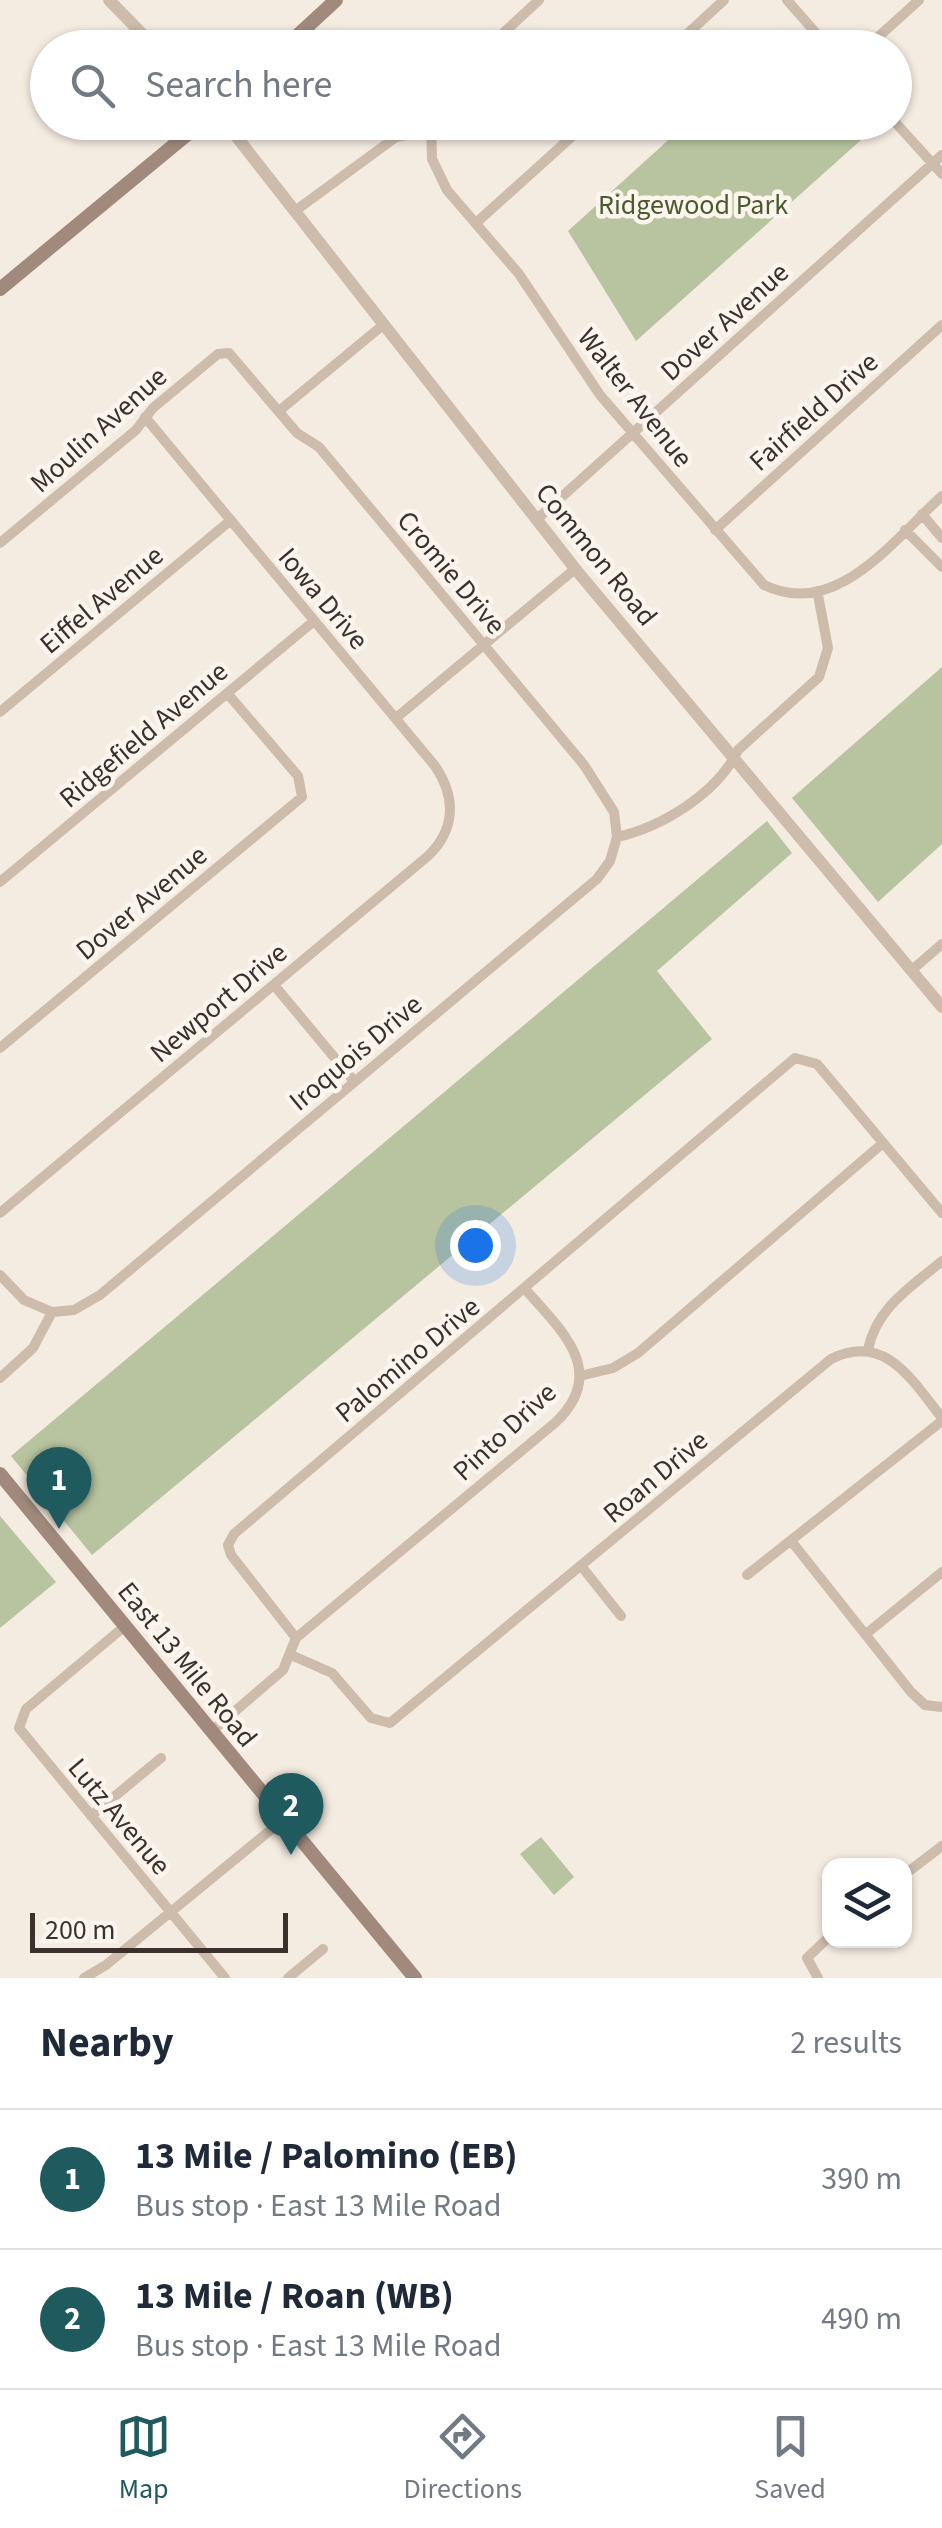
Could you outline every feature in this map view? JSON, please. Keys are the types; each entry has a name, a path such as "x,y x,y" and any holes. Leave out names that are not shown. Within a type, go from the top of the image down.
{"main road":[{"path":"304,30 336,0"},
{"path":"0,289 180,140"},
{"name":"East 13 Mile Road","path":"0,1474 415,1978"}],"street":[{"path":"110,0 139,30"},
{"path":"507,30 540,0"},
{"path":"692,30 724,0"},
{"path":"787,0 813,30"},
{"path":"886,30 919,0"},
{"path":"912,137 937,159 942,174"},
{"name":"Common Road","path":"240,140 575,569 942,1007"},
{"path":"295,211 392,140"},
{"name":"Walter Avenue","path":"432,140 437,173 519,274 586,378 714,530 764,585 788,594 818,595"},
{"path":"476,224 568,140"},
{"name":"Dover Avenue","path":"536,520 937,159"},
{"path":"279,411 383,325"},
{"name":"Fairfield Drive","path":"714,530 942,325"},
{"name":"Cromie Drive","path":"228,352 298,433 319,447 597,783 614,812 617,837"},
{"name":"Moulin Avenue","path":"0,543 216,356 228,352"},
{"name":"Iowa Drive","path":"146,417 444,780 451,815"},
{"path":"617,837 666,820 725,771 734,757 819,677 828,648 818,595 851,577 942,496"},
{"path":"922,514 942,538"},
{"name":"Eiffel Avenue","path":"0,712 231,520"},
{"path":"905,530 942,566"},
{"path":"396,718 575,569"},
{"name":"Ridgefield Avenue","path":"0,882 314,621"},
{"name":"Dover Avenue","path":"0,1048 302,796 298,776 227,693"},
{"name":"Newport Drive","path":"0,1213 433,852 451,815"},
{"name":"Iroquois Drive","path":"52,1312 74,1310 91,1302 597,878 612,857 617,837"},
{"path":"912,970 942,944"},
{"path":"274,985 354,1082"},
{"name":"Palomino Drive","path":"296,1638 234,1560 228,1545 240,1528 787,1064 802,1056 817,1064 883,1143"},
{"path":"883,1143 942,1213"},
{"name":"Pinto Drive","path":"296,1638 556,1422 572,1402 580,1376 614,1368 638,1353 883,1143"},
{"path":"747,1575 942,1419 900,1365 868,1350 872,1331 886,1308 942,1261"},
{"path":"0,1275 24,1300 52,1312 28,1354 0,1378"},
{"path":"525,1289 573,1348 580,1376"},
{"name":"Roan Drive","path":"291,1655 332,1673 371,1718 384,1724 398,1718 822,1365 852,1351 868,1350"},
{"path":"792,1542 911,1692 938,1708"},
{"path":"582,1567 621,1616"},
{"path":"866,1634 942,1572"},
{"name":"Lutz Avenue","path":"125,1626 26,1709 20,1728 224,1978"},
{"path":"212,1731 273,1681 291,1655 296,1638"},
{"path":"91,1816 161,1758"},
{"path":"84,1978 284,1819"},
{"path":"912,1869 942,1846"},
{"path":"818,1978 807,1958 822,1944"},
{"path":"288,1978 323,1949"}],"green space":[{"name":"Ridgewood Park","path":"668,140 861,140 636,341 568,231"},
{"path":"942,667 942,844 878,902 792,798"},
{"path":"767,821 792,853 657,971 712,1039 92,1555 11,1456"},
{"path":"0,1516 56,1582 0,1628"},
{"path":"541,1837 574,1877 554,1895 520,1854"}],"place":[{"name":"13 Mile / Palomino (EB)","path":"59,1529"},
{"name":"13 Mile / Roan (WB)","path":"291,1855"}]}
